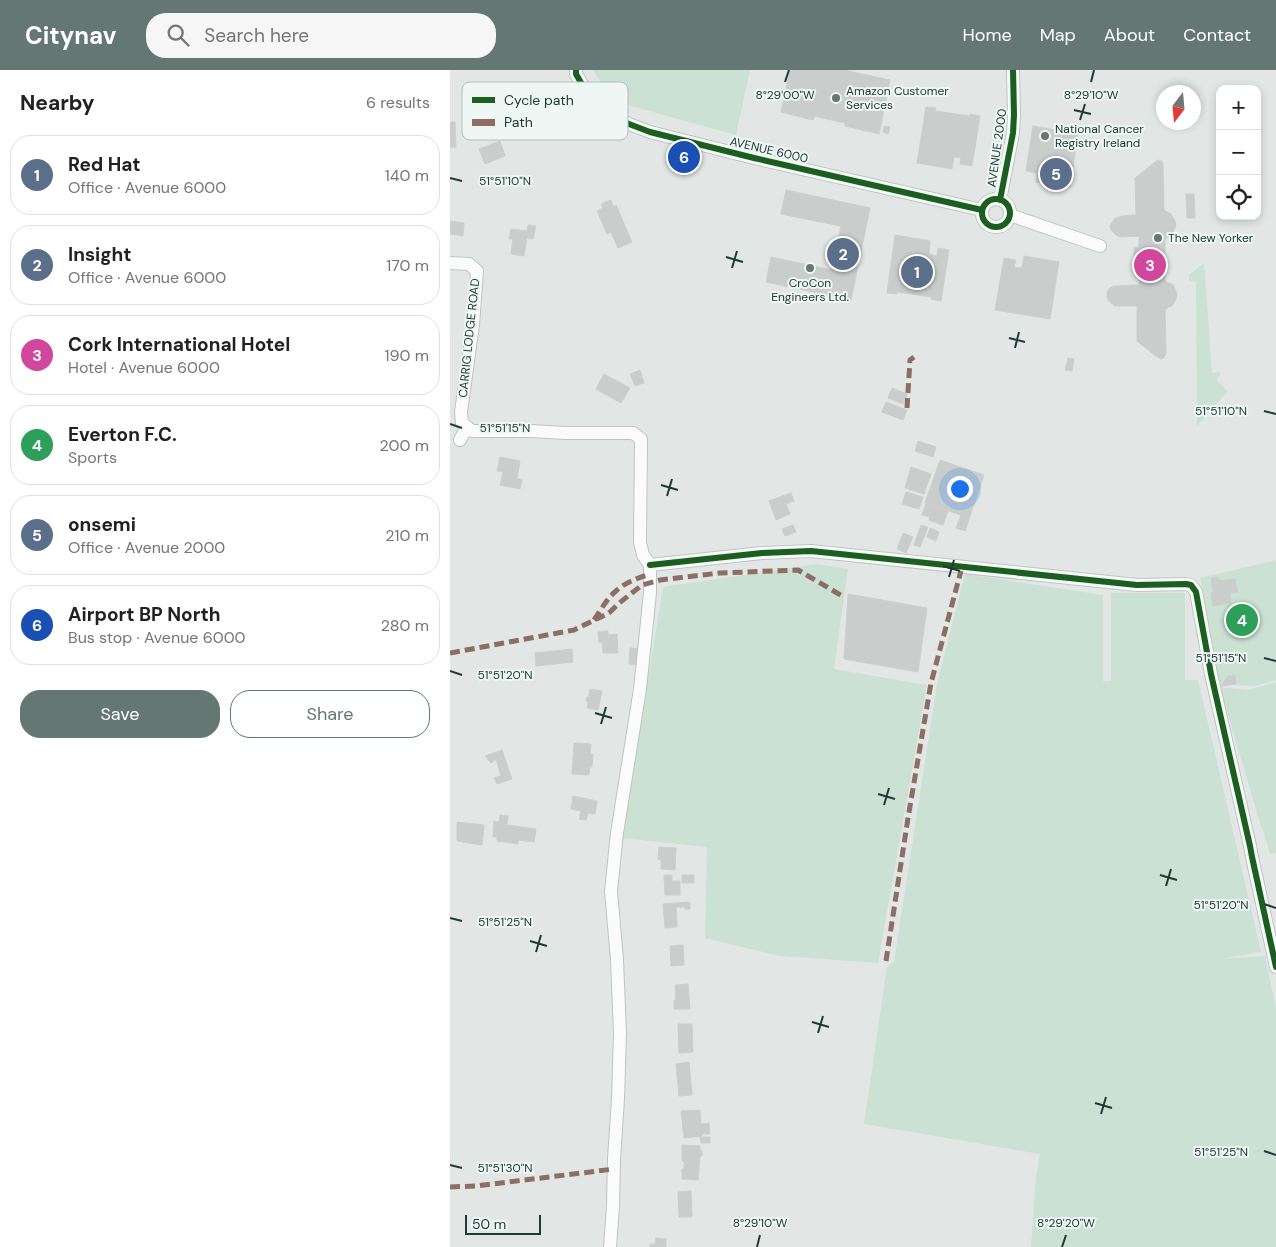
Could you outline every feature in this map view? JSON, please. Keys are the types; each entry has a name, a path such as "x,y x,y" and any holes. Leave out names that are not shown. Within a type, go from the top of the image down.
{"street":[{"name":"AVENUE 6000","path":"576,70 580,82"},
{"name":"AVENUE 2000","path":"1000,200 1013,133 1013,70"},
{"name":"AVENUE 6000","path":"628,123 650,132 768,162 982,210"},
{"path":"991,200 1000,200 1008,206 1010,215 1006,223 993,227 986,223 982,210 991,200"},
{"path":"1010,215 1100,246"},
{"name":"CARRIG LODGE ROAD","path":"450,263 468,264 477,271 473,325 461,412 462,423 467,427"},
{"path":"460,440 467,427 472,431 633,433 641,439 640,542 643,554 650,564 649,609 640,690 617,833 611,891 617,960 620,1033 610,1247"},
{"path":"650,564 762,553 811,551 1137,585 1191,585 1196,592 1211,674 1276,967"}],"green space":[{"path":"593,70 750,70 736,135 631,106 628,104 628,82 600,82"},
{"path":"1204,263 1212,373 1220,372 1216,380 1228,391 1197,426 1196,282 1189,281 1189,275"},
{"path":"1276,560 1276,680 1255,686 1220,684 1200,578"},
{"path":"817,564 848,569 834,669 927,685 878,963 780,956 705,938 707,847 622,838 663,587"},
{"path":"965,574 1103,595 1103,681 1111,681 1111,593 1185,593 1185,680 1198,680 1261,952 1220,959 1265,956 1276,1008 1276,1247 1031,1247 1036,1178 1040,1154 864,1124 887,967 894,962 937,684"},
{"path":"1276,682 1276,853 1270,854 1220,687 1248,690"}],"building":[{"path":"790,70 844,70 890,80 879,134 845,126 845,123 814,116 813,120 781,112"},
{"path":"926,107 936,108 935,111 980,116 972,166 960,164 961,158 954,157 952,169 917,163"},
{"path":"450,122 455,122 456,147 450,147"},
{"path":"884,126 890,127 888,134 883,132"},
{"path":"1033,126 1078,134 1070,187 1036,182 1037,173 1026,171"},
{"path":"500,141 505,156 485,164 479,149"},
{"path":"1158,160 1162,161 1163,166 1164,210 1171,214 1176,224 1171,235 1165,239 1165,281 1173,285 1177,295 1172,306 1165,309 1166,353 1164,358 1161,359 1137,341 1137,306 1115,306 1107,298 1107,292 1114,286 1139,285 1139,271 1134,271 1134,248 1139,247 1139,236 1117,236 1110,226 1115,218 1136,215 1135,178"},
{"path":"786,190 870,208 851,300 766,282 771,257 832,270 841,226 781,214"},
{"path":"1186,194 1194,194 1195,218 1187,218"},
{"path":"611,200 613,206 616,205 632,242 618,248 611,232 607,234 597,211 603,208 601,204"},
{"path":"450,221 464,223 463,236 450,234"},
{"path":"528,225 536,226 533,239 527,238 524,256 511,254 513,239 509,239 511,229 527,231"},
{"path":"895,235 930,241 929,254 937,256 938,248 949,250 941,301 931,299 932,297 897,292 897,294 887,293"},
{"path":"1024,256 1059,262 1050,319 995,310 1004,258 1016,260 1014,267 1022,268"},
{"path":"1068,358 1074,359 1072,371 1065,370"},
{"path":"640,370 644,383 635,386 630,374"},
{"path":"604,374 630,388 621,403 596,389"},
{"path":"892,388 907,394 903,404 888,398"},
{"path":"886,402 907,410 903,420 882,412"},
{"path":"918,441 936,447 933,457 915,451"},
{"path":"500,457 520,461 517,479 522,480 520,489 500,485 503,472 497,471"},
{"path":"940,460 984,475 965,531 956,528 961,515 925,503"},
{"path":"911,467 931,474 924,494 905,488"},
{"path":"906,492 923,497 919,509 902,504"},
{"path":"791,493 794,501 786,504 790,514 776,520 769,501"},
{"path":"926,504 948,511 943,525 929,520 930,517 922,515"},
{"path":"793,525 796,532 785,536 782,529"},
{"path":"921,525 928,527 920,547 914,545"},
{"path":"930,528 939,532 936,541 927,537"},
{"path":"903,533 913,537 906,553 897,549"},
{"path":"1218,577 1220,581 1235,579 1238,592 1230,593 1231,603 1213,606 1211,578"},
{"path":"848,594 927,608 918,672 844,659"},
{"path":"608,631 608,635 617,634 618,653 603,653 602,642 599,642 598,632"},
{"path":"630,648 642,649 641,665 629,664"},
{"path":"572,649 573,662 536,666 535,653"},
{"path":"1235,675 1236,684 1221,686 1228,676"},
{"path":"590,689 602,691 598,710 587,708 588,702 586,701 587,697 589,697"},
{"path":"574,743 591,744 590,754 593,754 589,775 572,774"},
{"path":"502,750 512,779 497,784 494,778 501,776 496,759 491,763 485,756"},
{"path":"573,796 597,801 595,814 588,813 586,820 579,819 581,811 571,809"},
{"path":"500,815 508,816 507,825 536,829 534,842 518,840 518,844 497,841"},
{"path":"494,821 499,822 497,837 493,837"},
{"path":"457,822 484,825 482,845 457,841"},
{"path":"659,847 676,848 675,870 661,869 661,860 658,859"},
{"path":"664,875 672,875 672,881 680,881 680,895 665,895"},
{"path":"682,875 694,875 694,883 682,883"},
{"path":"690,902 690,909 676,907 676,903"},
{"path":"676,903 677,927 665,928 663,904"},
{"path":"683,945 684,965 671,966 670,946"},
{"path":"688,984 690,1009 674,1009 674,1000 676,1000 675,985"},
{"path":"678,1024 692,1024 693,1052 679,1053"},
{"path":"689,1062 692,1095 679,1096 676,1064"},
{"path":"700,1110 701,1124 709,1123 710,1134 684,1138 681,1111"},
{"path":"700,1137 710,1137 710,1143 701,1143"},
{"path":"682,1145 700,1146 702,1156 700,1156 698,1180 682,1179 684,1161 682,1161"},
{"path":"691,1191 692,1217 679,1217 678,1192"},
{"path":"656,1238 666,1239 666,1247 650,1247 650,1244 655,1244"}],"marked path":[{"path":"907,408 910,360 914,357"},
{"path":"886,961 931,683 962,567"},
{"path":"450,653 574,630 609,613 642,585 660,580 720,573 798,570 844,597"},
{"path":"594,620 613,593 628,582 650,574"},
{"path":"450,1187 476,1186 614,1169"}],"cycle path":[{"path":"576,70 581,82"},
{"path":"1000,200 1013,133 1013,70"},
{"path":"628,123 650,132 754,158 982,210"},
{"path":"996,199 1006,203 1010,213 1006,223 996,227 986,223 982,213 986,203 996,199"},
{"path":"650,565 762,553 811,551 1137,585 1191,585 1196,592 1211,674 1276,967"}],"place":[{"name":"Amazon Customer Services","path":"836,98"},
{"name":"National Cancer Registry Ireland","path":"1045,136"},
{"name":"Airport BP North","path":"684,157"},
{"name":"onsemi","path":"1056,174"},
{"name":"The New Yorker","path":"1158,238"},
{"name":"Insight","path":"843,254"},
{"name":"Cork International Hotel","path":"1150,265"},
{"name":"CroCon Engineers Ltd.","path":"810,268"},
{"name":"Red Hat","path":"917,272"},
{"name":"Everton F.C.","path":"1242,620"}]}
